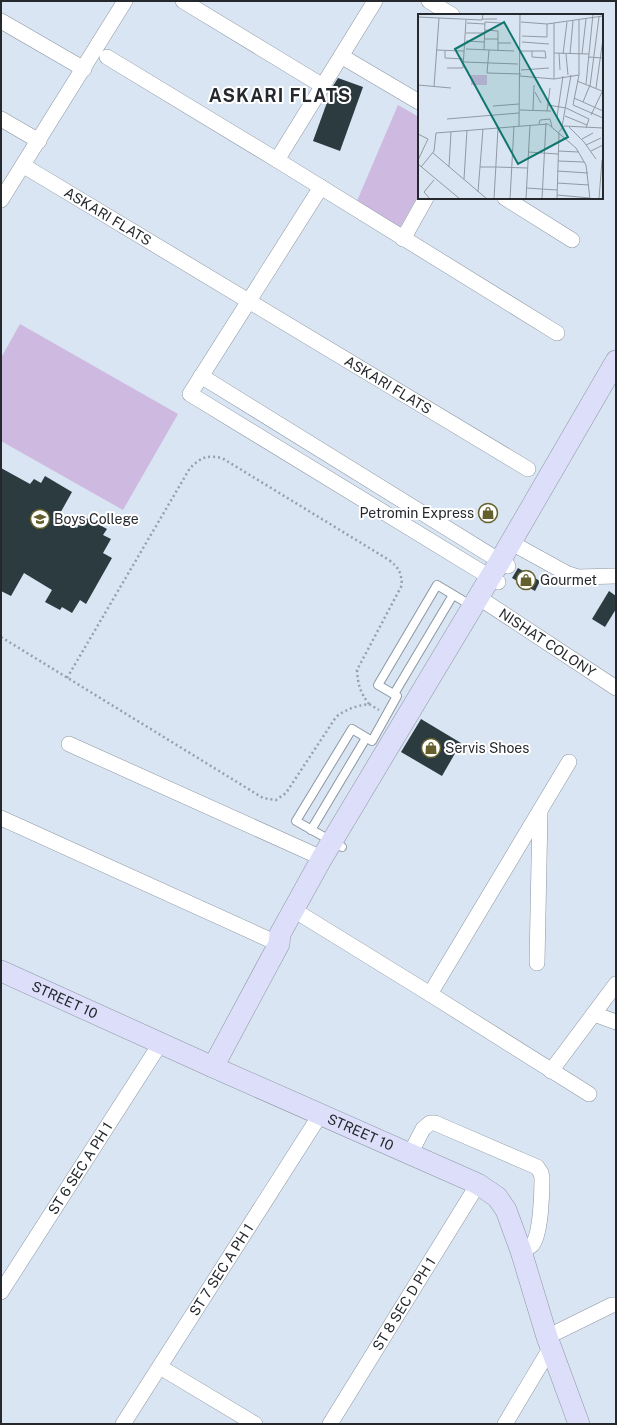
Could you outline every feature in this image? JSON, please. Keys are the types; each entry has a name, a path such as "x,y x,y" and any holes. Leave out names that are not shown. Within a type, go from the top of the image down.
{"street":[{"path":"1,200 125,1"},
{"path":"183,1 323,86"},
{"path":"429,1 450,14"},
{"path":"277,160 341,56 370,3"},
{"path":"1,21 84,69"},
{"path":"341,56 418,101"},
{"path":"107,57 321,187 557,334"},
{"path":"1,119 39,141"},
{"name":"ASKARI FLATS","path":"29,169 528,469"},
{"path":"321,187 190,394 336,483 499,571"},
{"path":"403,239 425,199"},
{"path":"507,199 572,240"},
{"path":"279,944 287,939 302,915 332,849 397,722 499,571 616,361"},
{"path":"201,376 346,466 499,571"},
{"path":"499,571 520,547 616,387"},
{"path":"336,483 346,466"},
{"path":"520,547 568,574 578,577 616,576"},
{"name":"NISHAT COLONY","path":"479,602 616,688"},
{"path":"69,744 332,849"},
{"path":"430,994 569,762"},
{"path":"537,963 540,811"},
{"path":"1,818 279,944"},
{"path":"212,1067 279,944 280,934 332,849"},
{"path":"302,915 589,1094"},
{"name":"STREET 10","path":"2,973 478,1184 497,1198 506,1210 521,1251 549,1342 579,1424"},
{"path":"551,1071 616,984"},
{"path":"594,1014 616,1022"},
{"name":"ST 6 SEC A PH 1","path":"1,1292 160,1044"},
{"name":"ST 7 SEC A PH 1","path":"123,1424 320,1115"},
{"path":"410,1154 423,1129 430,1123 435,1123 537,1168 541,1173 542,1178 538,1231 533,1244 529,1248 521,1251"},
{"name":"ST 8 SEC D PH 1","path":"330,1424 478,1184"},
{"path":"505,1424 549,1342 615,1304"},
{"path":"160,1367 255,1424"}],"lane":[{"path":"332,849 311,830 296,821 352,729 372,741 397,722 397,696 378,685 437,585 453,595 479,602"},
{"path":"394,694 453,595"},
{"path":"311,830 366,738"}],"path":[{"path":"67,678 190,468 201,458 213,456 222,458 389,560 397,567 401,575 402,586 357,670 357,680 361,694 369,704 397,722"},
{"path":"1,637 263,798 276,800 286,793 336,717 344,711 354,707 369,704"}],"shaded area":[{"path":"398,105 418,116 418,196 396,234 354,208"},
{"path":"20,324 178,414 123,510 1,441 1,358"}],"building":[{"path":"338,78 363,87 340,151 313,141 333,86"},
{"path":"1,468 30,484 34,479 41,483 45,476 72,492 58,517 77,528 83,516 107,529 103,535 111,539 103,553 112,558 86,604 80,600 72,613 62,607 60,610 45,602 52,590 24,573 11,596 1,591"},
{"name":"Gourmet","path":"518,568 540,581 535,591 512,578"},
{"path":"609,591 616,596 616,609 605,627 592,619"},
{"name":"Servis Shoes","path":"421,719 461,743 442,776 401,752"}],"place":[{"name":"Petromin Express","path":"488,513"},
{"name":"Boys College","path":"40,519"},
{"name":"Gourmet","path":"526,580"},
{"name":"Servis Shoes","path":"431,748"}],"district":[{"name":"ASKARI FLATS","path":"280,95"}]}
